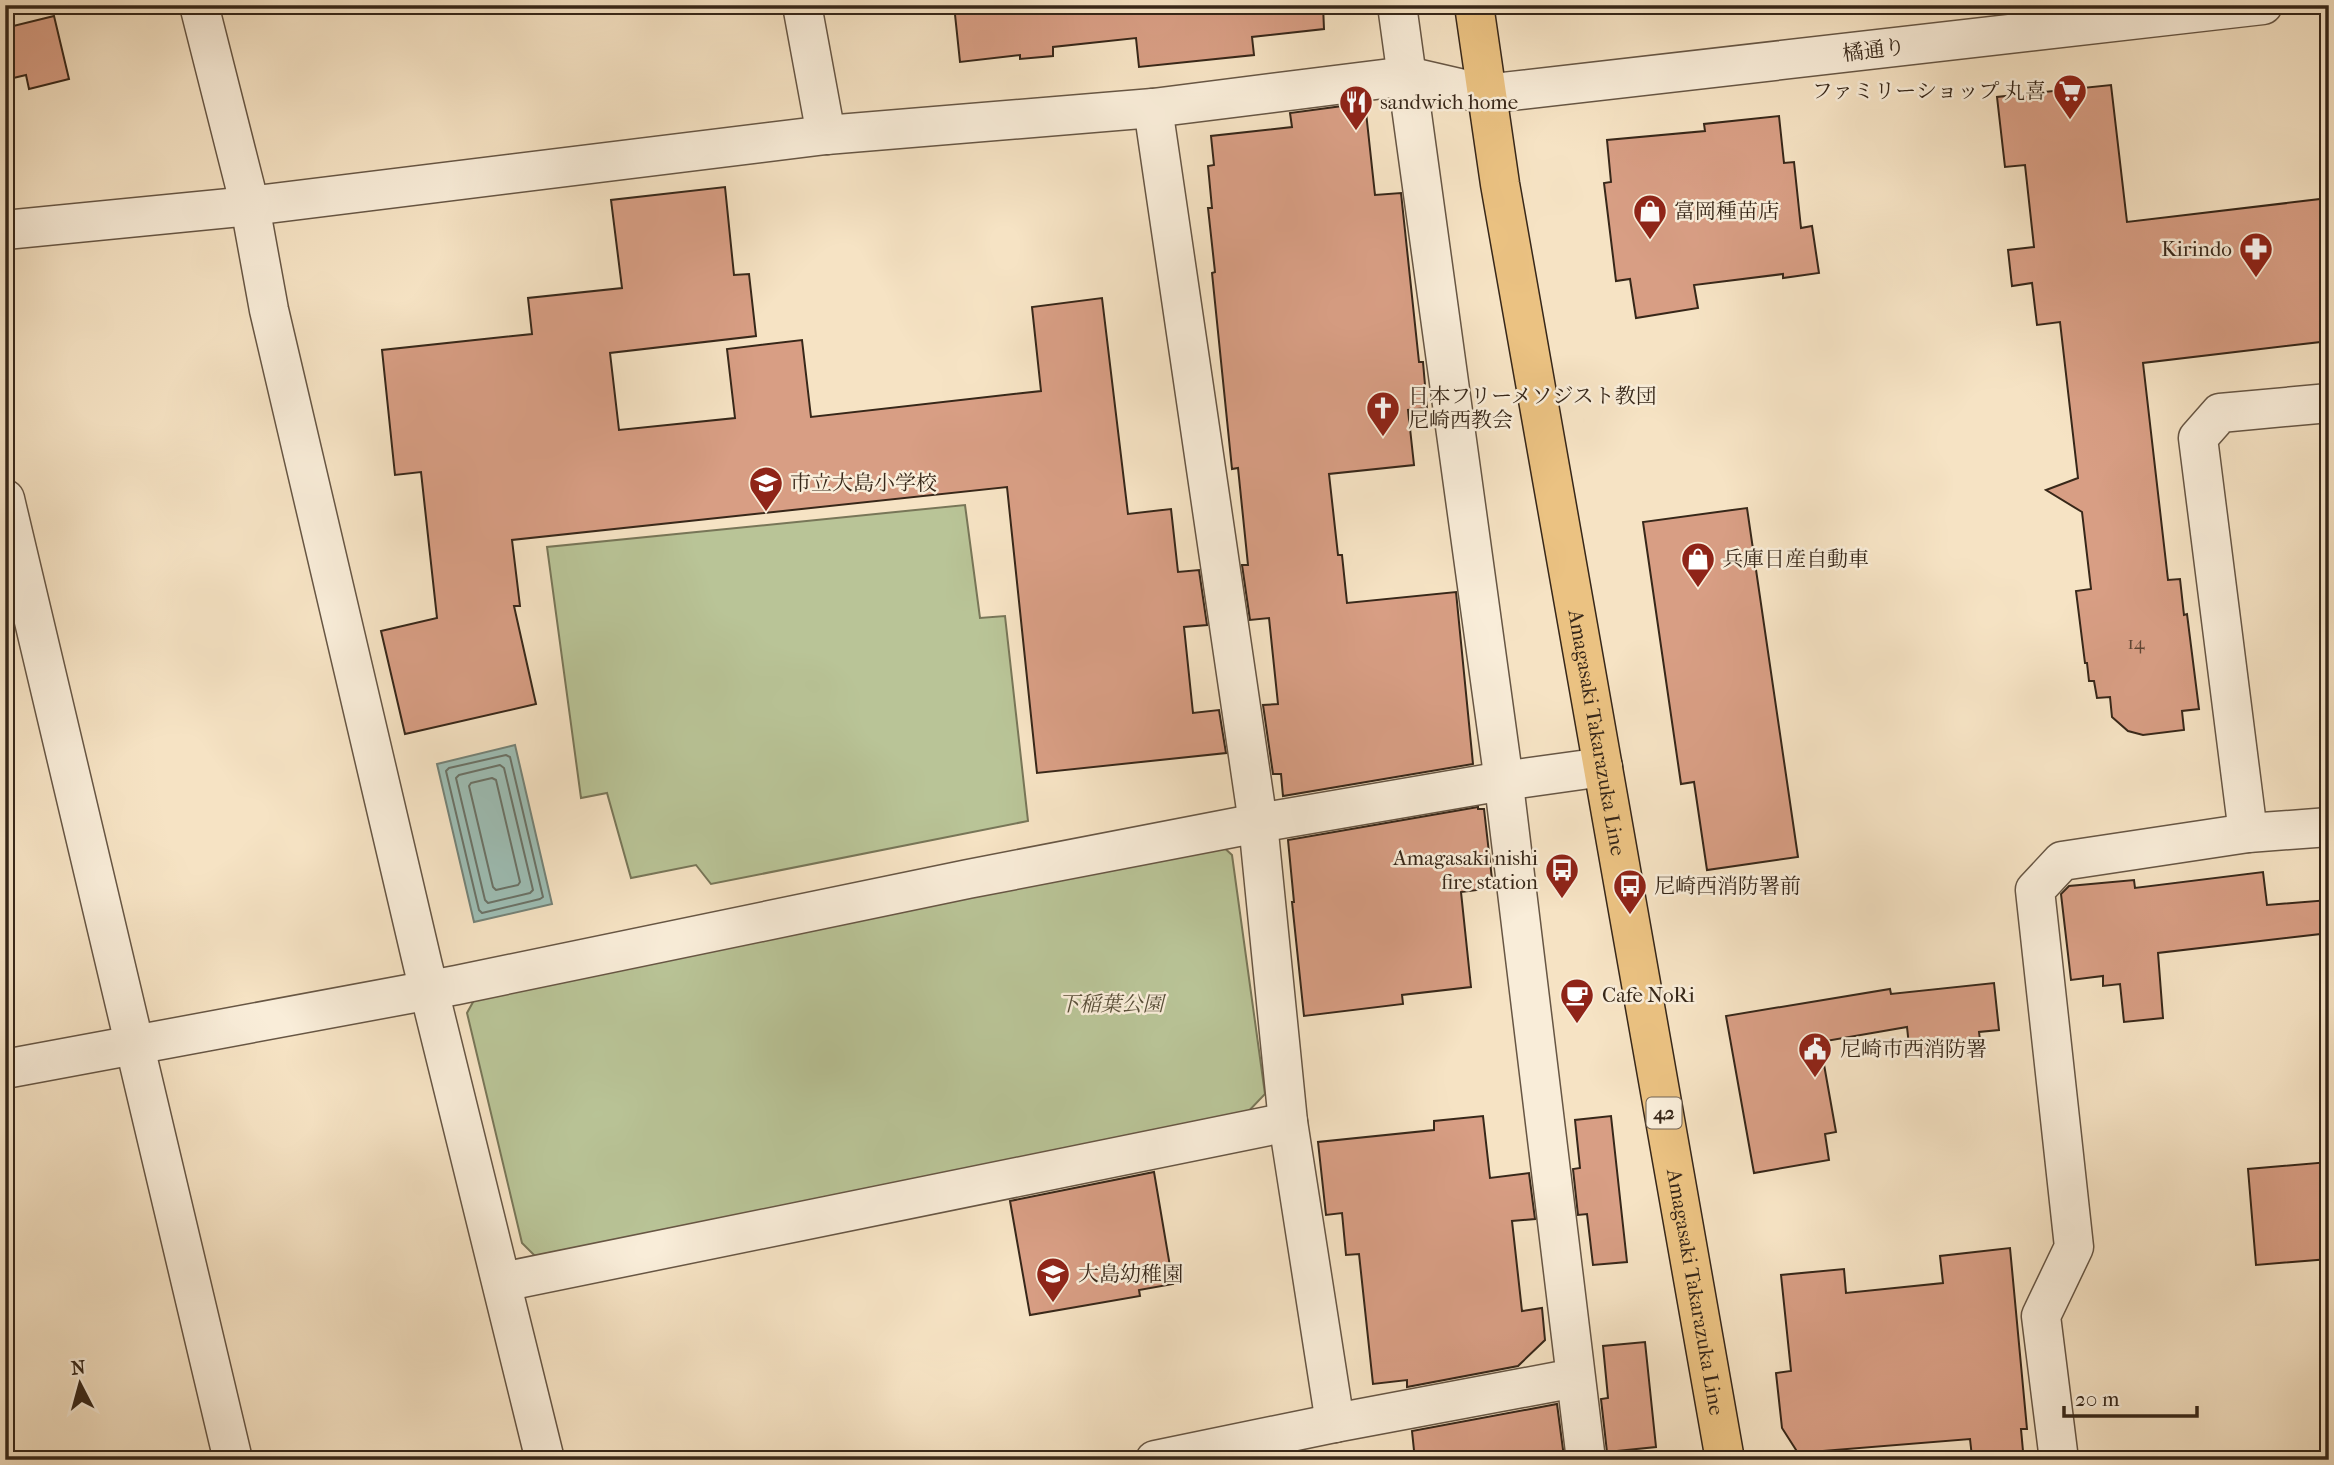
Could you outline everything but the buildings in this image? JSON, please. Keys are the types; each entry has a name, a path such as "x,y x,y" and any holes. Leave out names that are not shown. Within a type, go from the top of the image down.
{"main road":[{"name":"Amagasaki Takarazuka Line","path":"1474,5 1485,94 1725,1460"}],"street":[{"path":"199,5 250,205 269,310 424,966 545,1460"},
{"path":"802,5 826,135"},
{"path":"1397,5 1503,781 1586,1460"},
{"name":"橘通り","path":"1407,76 1485,94 2263,5"},
{"path":"5,230 250,205 826,135 1153,108 1407,76"},
{"path":"1153,108 1258,823 1288,1122 1335,1423"},
{"path":"2248,834 2198,438 2220,413 2329,403"},
{"path":"5,499 233,1460"},
{"path":"5,1069 431,989 968,879 1258,823 1603,766"},
{"path":"2059,1460 2041,1316 2074,1247 2035,890 2062,861 2248,834 2329,827"},
{"path":"502,1282 1288,1122"},
{"path":"1155,1460 1575,1378"}],"green space":[{"path":"965,505 980,618 1005,616 1028,821 711,884 696,865 631,878 607,793 581,798 547,547"},
{"name":"下稲葉公園","path":"1219,843 1232,855 1265,1094 1243,1117 535,1256 522,1243 467,1013 478,993"}],"water":[{"path":"515,745 552,904 474,922 437,764"}],"place":[{"name":"ファミリーショップ 丸喜","path":"2070,121"},
{"name":"sandwich home","path":"1356,132"},
{"name":"富岡種苗店","path":"1650,241"},
{"name":"Kirindo","path":"2256,279"},
{"name":"日本フリーメソジスト教団 尼崎西教会","path":"1383,438"},
{"name":"市立大島小学校","path":"766,513"},
{"name":"兵庫日産自動車","path":"1698,589"},
{"name":"Amagasaki nishi fire station","path":"1562,900"},
{"name":"尼崎西消防署前","path":"1630,916"},
{"name":"Cafe NoRi","path":"1577,1025"},
{"name":"尼崎市西消防署","path":"1815,1079"},
{"name":"大島幼稚園","path":"1053,1304"}]}
